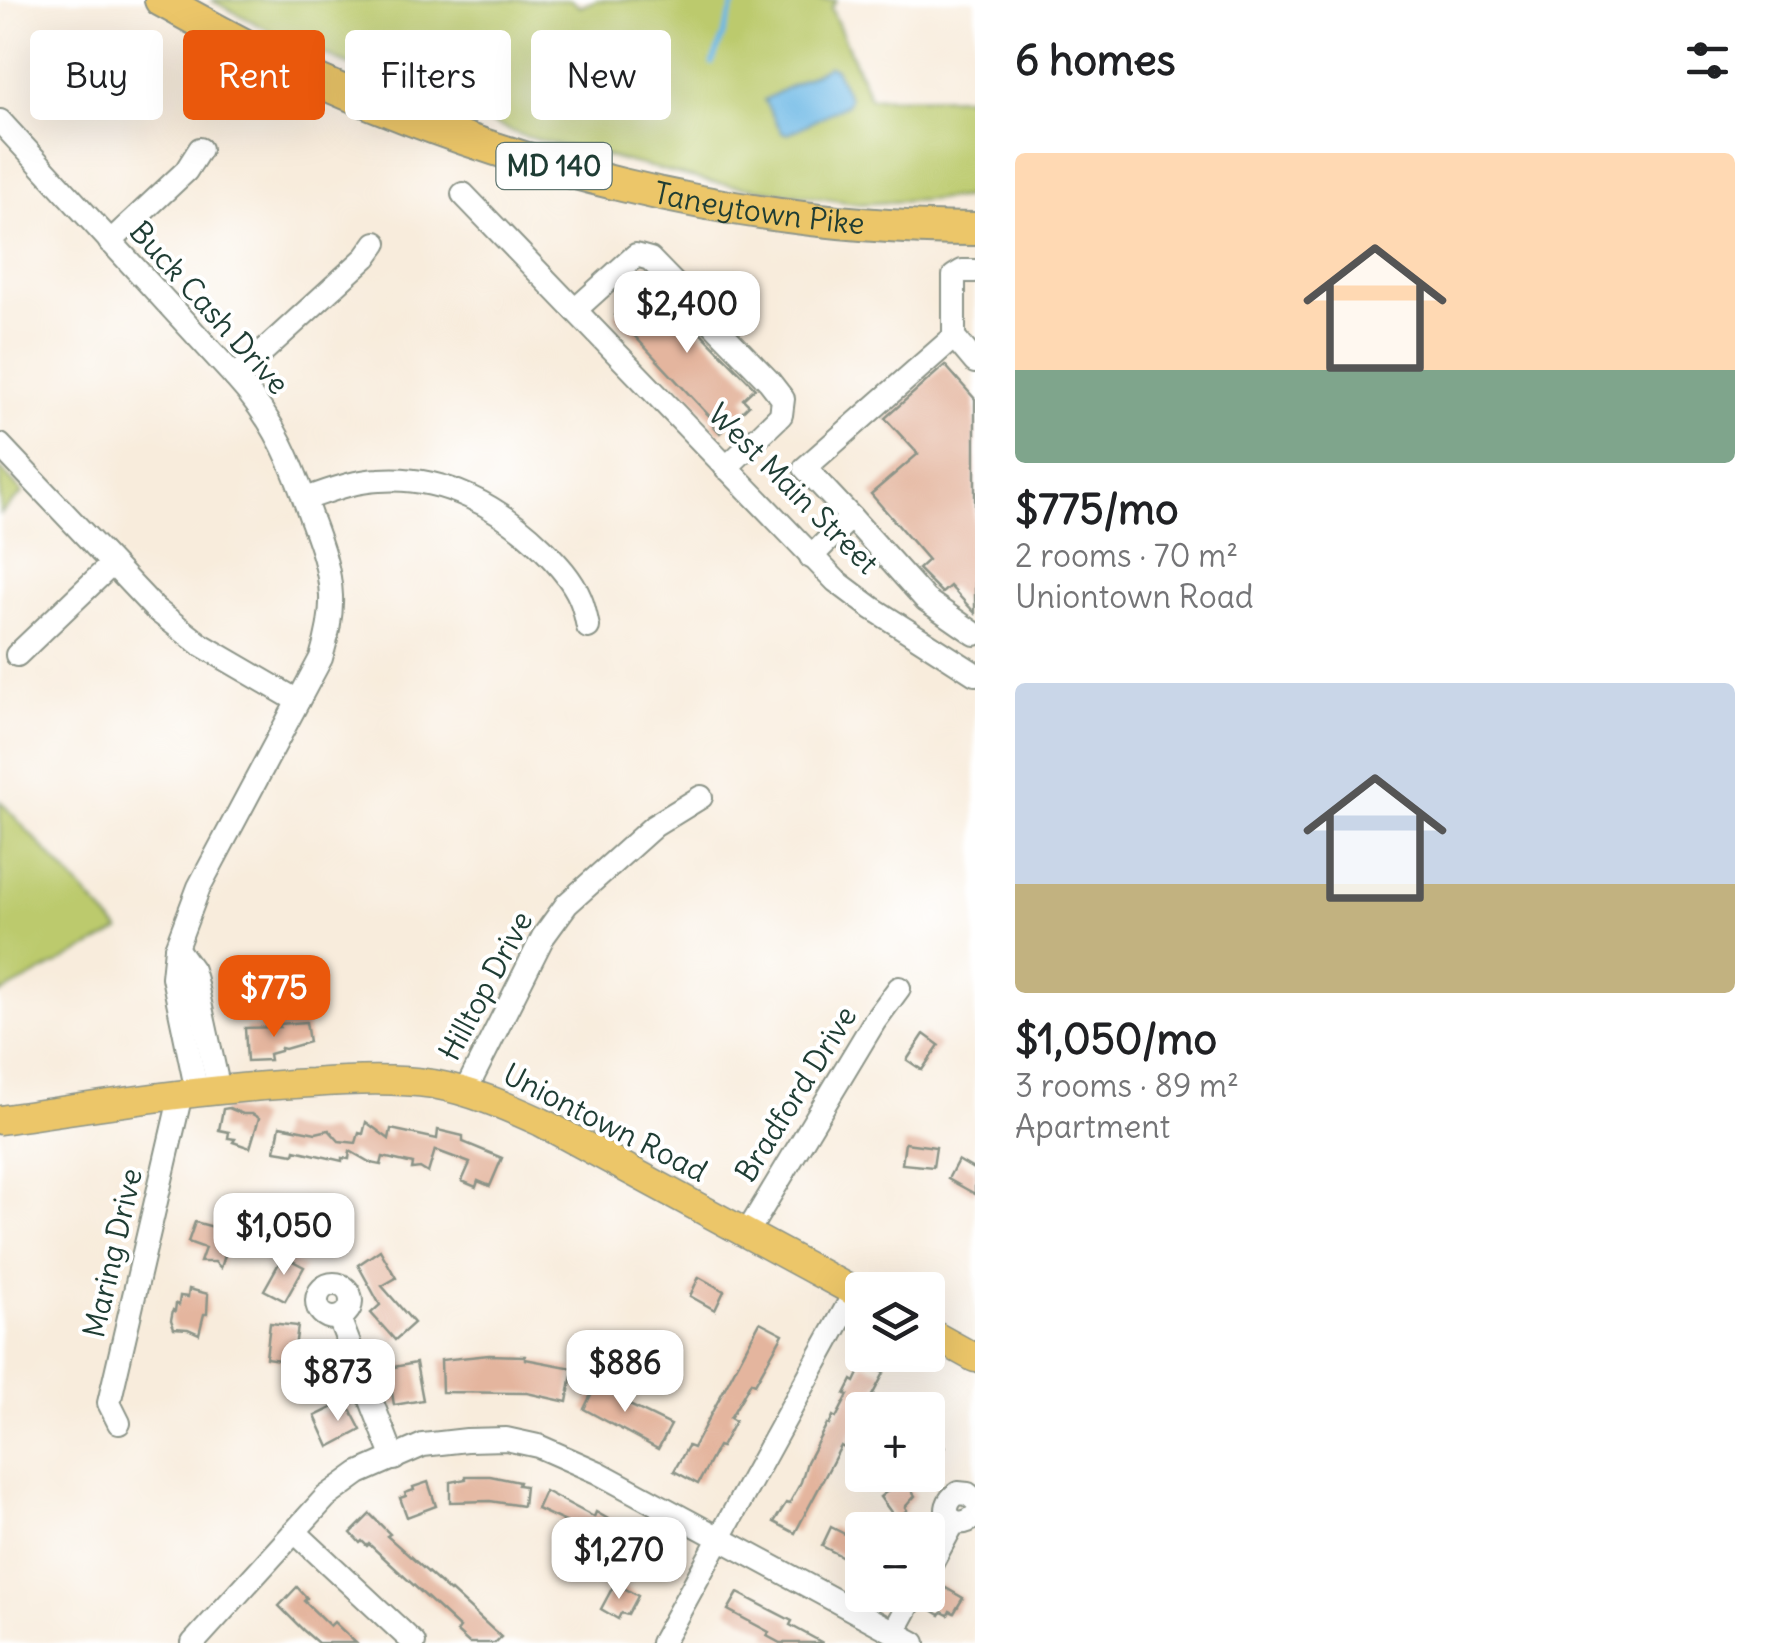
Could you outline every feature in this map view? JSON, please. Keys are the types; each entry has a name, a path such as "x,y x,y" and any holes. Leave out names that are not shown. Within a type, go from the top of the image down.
{"highway":[{"name":"Taneytown Pike","path":"161,0 286,66 376,106 510,154 602,180 702,202 827,222 908,229 975,229"}],"main road":[{"name":"Uniontown Road","path":"0,1120 280,1084 432,1084 491,1099 541,1122 845,1286"},
{"path":"945,1341 975,1358"}],"street":[{"name":"Buck Cash Drive","path":"0,121 235,377 274,427 322,548 331,597 321,658 198,887 176,948 195,980 199,1092"},
{"path":"110,242 186,171 200,149"},
{"name":"West Main Street","path":"463,194 836,581 975,674"},
{"path":"235,377 366,257 376,243"},
{"path":"575,310 636,255 650,259 759,370 784,399 781,415 726,468"},
{"path":"964,273 954,337 805,468 926,600 975,634"},
{"path":"954,337 975,362"},
{"path":"0,446 111,565 177,628 298,701"},
{"path":"305,498 356,483 398,480 438,486 477,499 518,525 556,563 579,596 588,627"},
{"path":"811,557 851,516"},
{"path":"17,655 111,565"},
{"name":"Hilltop Drive","path":"465,1092 560,912 654,826 702,797"},
{"name":"Bradford Drive","path":"747,1233 874,1022 899,988"},
{"name":"Maring Drive","path":"119,1423 110,1403 199,1092"},
{"path":"339,1318 394,1459"},
{"path":"662,1643 845,1319"},
{"path":"193,1643 326,1497 359,1473 422,1445 467,1440 506,1439 538,1446 597,1472 905,1639 911,1612"},
{"path":"945,1547 965,1519 948,1514 947,1503 963,1492 975,1500"},
{"path":"296,1532 414,1643"}],"green space":[{"path":"211,0 571,0 580,7 597,0 836,0 831,8 870,98 975,97 975,197 860,204 711,182 523,136 484,120 511,120 511,30 345,30 345,63 325,55 325,30 269,30"},
{"path":"0,468 23,493 0,514"},
{"path":"0,801 120,931 0,994"}],"water":[{"path":"829,66 835,69 849,98 847,104 788,134 782,132 764,100"}],"building":[{"path":"652,283 755,388 743,399 749,405 720,433 711,423 713,420 615,315"},
{"path":"945,365 975,399 975,613 950,586 942,593 918,569 928,560 871,494 918,454 885,418"},
{"path":"306,1022 309,1042 281,1048 269,1054 270,1060 247,1061 245,1028"},
{"path":"924,1034 939,1045 922,1070 907,1060"},
{"path":"223,1109 259,1118 250,1148 233,1142 235,1139 228,1138 229,1132 219,1130"},
{"path":"366,1122 389,1139 391,1129 437,1139 438,1130 463,1136 463,1142 502,1158 490,1186 478,1181 476,1187 462,1181 470,1163 435,1150 428,1173 412,1169 413,1164 383,1157 381,1165 371,1163 350,1151 349,1159 342,1161 295,1150 294,1154 275,1151 280,1126 316,1133 329,1130 339,1141 356,1143"},
{"path":"905,1143 936,1147 933,1167 902,1164"},
{"path":"958,1160 975,1170 975,1194 948,1179"},
{"path":"195,1222 232,1232 221,1268 215,1262 200,1262 205,1248 188,1242"},
{"path":"380,1250 396,1278 382,1286 414,1323 395,1340 371,1313 380,1305 358,1265"},
{"path":"283,1256 304,1267 285,1301 264,1290"},
{"path":"699,1277 724,1291 715,1310 690,1296"},
{"path":"189,1289 208,1294 207,1314 199,1334 174,1328 171,1320 180,1296 188,1297"},
{"path":"760,1322 783,1334 755,1384 751,1382 730,1418 735,1421 698,1484 674,1471 688,1446 693,1448"},
{"path":"270,1323 298,1326 293,1362 266,1358"},
{"path":"525,1356 573,1368 567,1402 527,1393 442,1392 441,1360"},
{"path":"416,1363 423,1400 394,1405 388,1368"},
{"path":"860,1372 884,1373 874,1392 846,1392 852,1380 855,1382"},
{"path":"600,1376 617,1384 612,1393 621,1401 671,1425 658,1449 584,1409"},
{"path":"346,1401 361,1430 329,1447 315,1416"},
{"path":"845,1401 845,1446 841,1446 795,1533 774,1522 801,1482 827,1424 833,1416 836,1418"},
{"path":"466,1476 519,1482 518,1485 525,1486 523,1506 490,1501 450,1502 450,1482"},
{"path":"428,1482 436,1506 407,1517 400,1498 413,1487"},
{"path":"545,1491 594,1517 596,1512 643,1539 653,1551 644,1568 577,1527 537,1509"},
{"path":"886,1492 912,1492 915,1496 905,1512 891,1512 880,1497"},
{"path":"370,1514 390,1534 387,1536 501,1637 495,1643 469,1643 457,1632 460,1628 369,1544 360,1543 351,1533"},
{"path":"831,1527 845,1534 845,1558 822,1546"},
{"path":"615,1583 638,1596 628,1615 621,1613 618,1619 601,1609"},
{"path":"297,1587 307,1598 304,1601 330,1626 334,1622 356,1643 318,1643 303,1630 279,1606"},
{"path":"945,1588 963,1598 954,1613 950,1611 948,1615 942,1612"},
{"path":"738,1593 792,1621 790,1625 823,1643 780,1643 767,1636 769,1632 728,1610"}],"waterway":[{"path":"712,63 736,0"}]}
